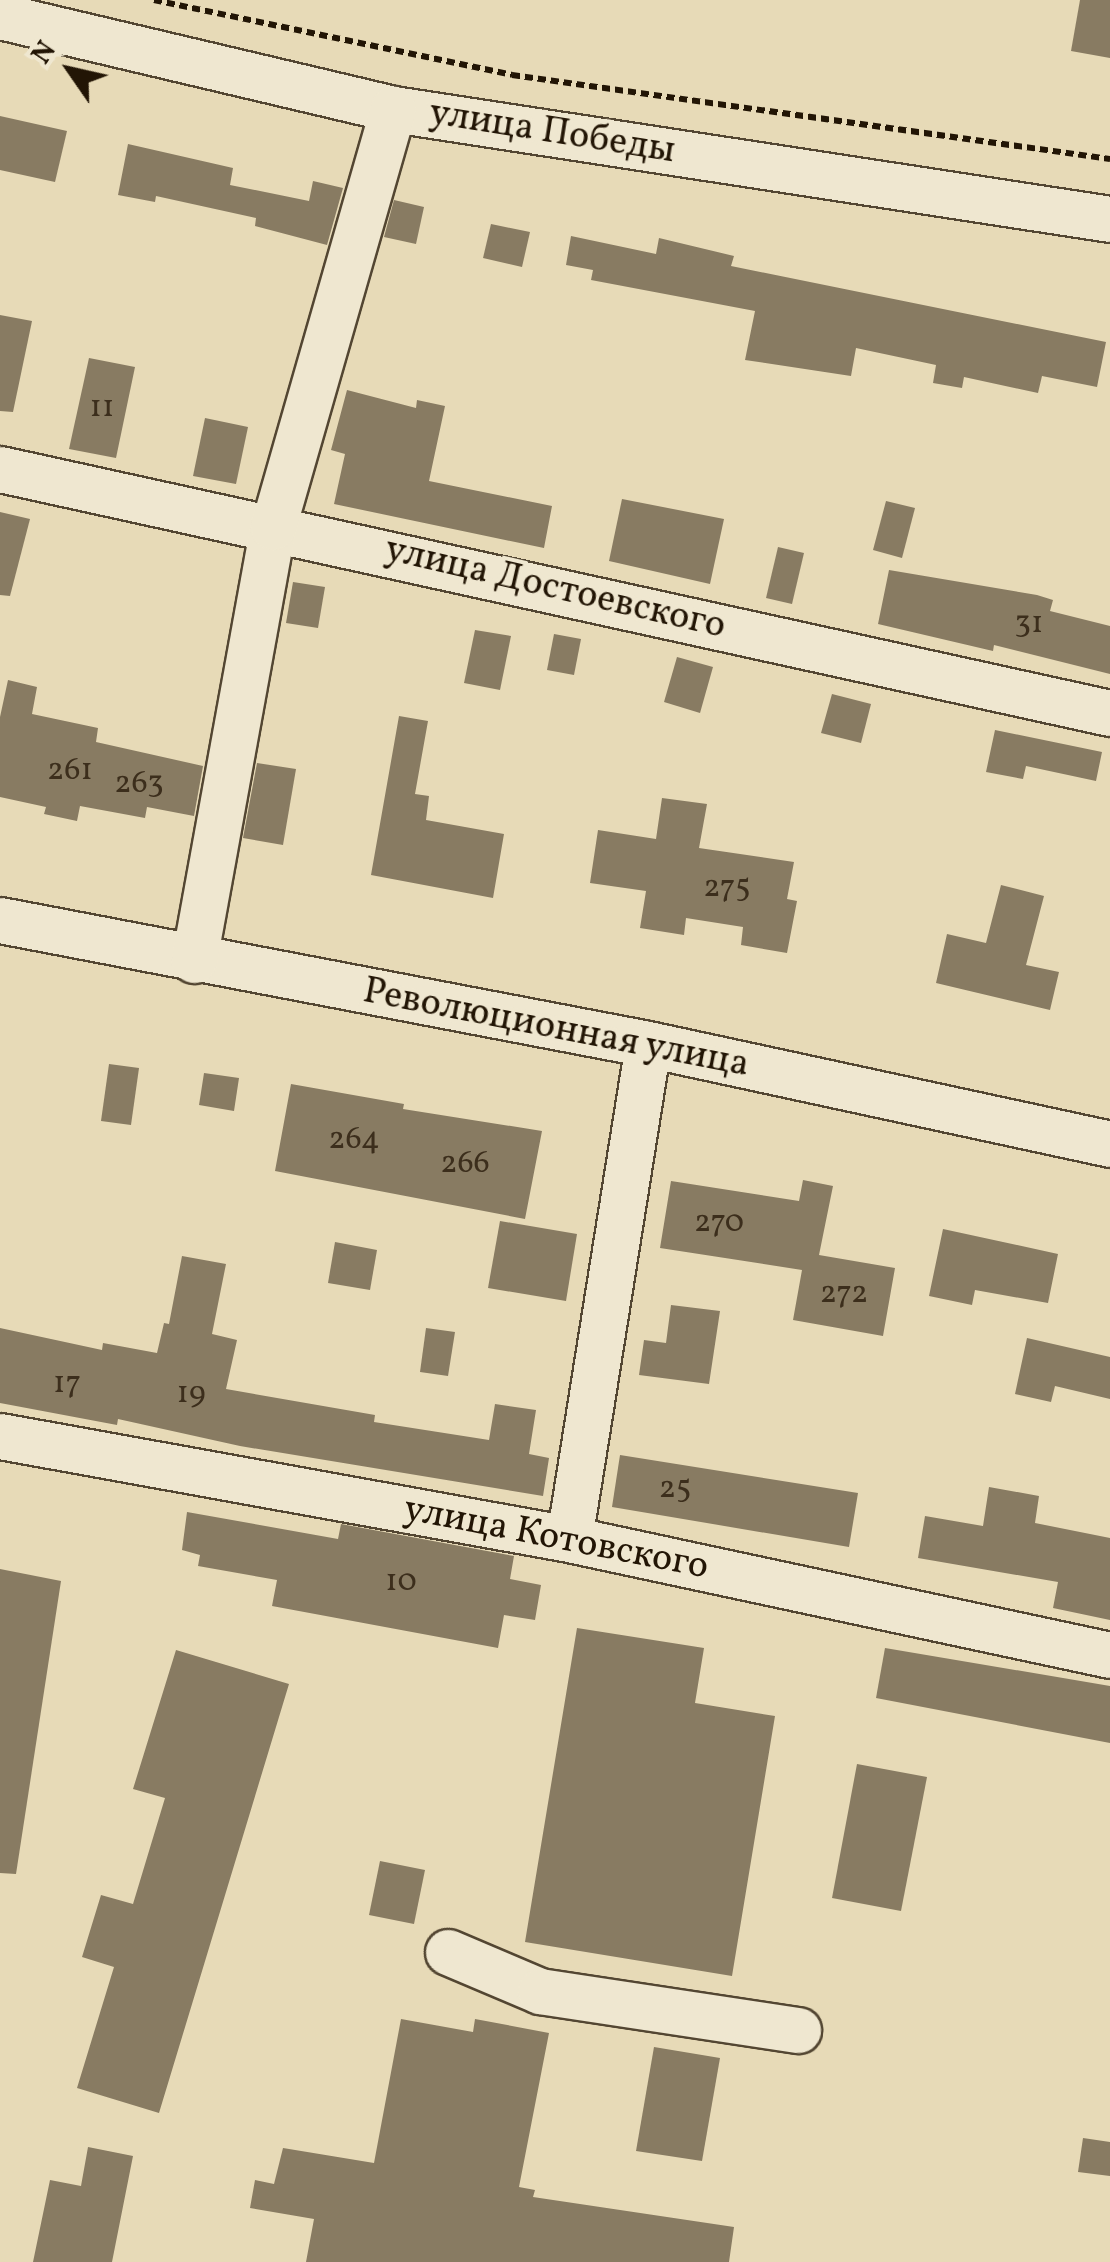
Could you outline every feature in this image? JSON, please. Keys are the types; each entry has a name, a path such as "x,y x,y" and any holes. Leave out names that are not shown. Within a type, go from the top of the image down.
{"street":[{"name":"улица Победы","path":"0,16 393,109 1110,219"},
{"path":"194,960 273,527 393,109"},
{"name":"улица Достоевского","path":"0,469 1110,713"},
{"name":"Революционная улица","path":"0,920 648,1044 1110,1144"},
{"path":"569,1538 648,1044"},
{"name":"улица Котовского","path":"0,1436 569,1538 1110,1654"},
{"path":"448,1952 540,1991 798,2030"}],"path":[{"path":"154,0 512,75 1110,159"}],"building":[{"path":"1080,0 1110,0 1110,58 1071,51"},
{"path":"0,116 67,131 55,182 0,170"},
{"path":"128,144 233,168 230,185 309,201 313,181 343,188 327,245 255,226 256,218 156,196 155,202 118,195"},
{"path":"394,200 424,207 416,244 384,237"},
{"path":"491,224 530,232 522,267 483,258"},
{"path":"571,236 656,254 659,238 734,256 731,266 1106,342 1097,387 1042,376 1038,393 964,377 962,388 933,383 936,365 856,348 851,376 745,360 755,311 591,280 593,270 566,265"},
{"path":"0,315 32,321 13,412 0,411"},
{"path":"89,358 135,367 116,458 69,449"},
{"path":"347,390 416,408 417,400 445,406 429,481 552,506 544,548 334,504 345,454 331,450"},
{"path":"205,418 248,427 236,484 193,476"},
{"path":"622,499 724,519 710,584 609,561"},
{"path":"886,501 915,508 902,558 873,550"},
{"path":"0,512 30,519 10,596 0,595"},
{"path":"778,547 804,553 792,604 766,598"},
{"path":"889,570 1037,595 1053,600 1050,611 1110,626 1110,674 994,645 993,651 878,624"},
{"path":"293,582 325,587 318,628 286,623"},
{"path":"475,630 511,636 500,690 464,683"},
{"path":"554,634 581,639 574,675 547,670"},
{"path":"677,657 713,667 700,713 664,702"},
{"path":"8,680 37,687 32,714 98,728 96,742 203,766 194,816 147,807 145,818 80,806 77,821 44,814 46,807 0,797 0,717"},
{"path":"832,694 871,704 861,743 821,733"},
{"path":"399,716 428,721 415,794 429,796 426,820 504,834 493,898 371,875"},
{"path":"995,730 1102,752 1096,781 1026,766 1023,779 986,772"},
{"path":"257,763 296,769 283,845 243,838"},
{"path":"662,798 707,804 699,848 794,862 787,899 797,901 787,953 741,945 743,927 686,918 684,935 640,928 646,891 590,883 598,830 656,839"},
{"path":"1001,885 1044,896 1026,965 1059,972 1050,1010 936,983 947,934 986,943"},
{"path":"109,1064 139,1068 131,1125 101,1121"},
{"path":"204,1073 239,1078 234,1111 199,1105"},
{"path":"291,1084 404,1104 403,1109 542,1131 525,1219 275,1171"},
{"path":"803,1180 833,1186 819,1255 895,1268 883,1336 793,1320 802,1270 660,1248 671,1181 799,1201"},
{"path":"500,1221 577,1234 566,1301 488,1288"},
{"path":"943,1229 1058,1254 1048,1303 975,1290 972,1305 929,1296"},
{"path":"335,1242 377,1250 370,1290 328,1283"},
{"path":"182,1256 226,1264 212,1334 237,1340 226,1389 375,1415 374,1422 489,1440 495,1404 536,1410 529,1454 549,1458 543,1496 240,1446 118,1419 117,1425 0,1403 0,1328 102,1350 103,1343 157,1353 164,1323 169,1324"},
{"path":"671,1305 720,1311 709,1384 639,1375 644,1340 666,1343"},
{"path":"426,1328 455,1332 448,1376 420,1372"},
{"path":"1027,1338 1110,1357 1110,1399 1055,1386 1051,1402 1015,1394"},
{"path":"620,1455 858,1493 849,1547 612,1507"},
{"path":"989,1487 1039,1496 1035,1523 1110,1538 1110,1620 1053,1608 1058,1582 918,1558 925,1516 983,1526"},
{"path":"187,1512 338,1539 341,1524 514,1556 510,1579 541,1585 535,1620 504,1615 498,1648 272,1606 277,1580 198,1566 200,1555 182,1550"},
{"path":"0,1569 61,1581 16,1874 0,1873"},
{"path":"577,1628 704,1648 695,1703 775,1716 732,1976 525,1942"},
{"path":"885,1648 1110,1686 1110,1743 876,1698"},
{"path":"176,1650 289,1684 159,2113 77,2088 114,1967 82,1957 101,1895 133,1904 165,1798 133,1789"},
{"path":"857,1764 927,1777 901,1911 832,1898"},
{"path":"380,1861 425,1870 414,1924 369,1915"},
{"path":"401,2019 473,2032 475,2019 549,2033 519,2187 535,2190 533,2197 734,2227 729,2262 306,2262 314,2219 250,2208 255,2180 274,2184 283,2148 374,2163"},
{"path":"654,2047 720,2058 702,2161 636,2151"},
{"path":"1083,2138 1110,2142 1110,2176 1078,2172"},
{"path":"88,2147 133,2156 112,2262 33,2262 50,2180 81,2186"}]}
